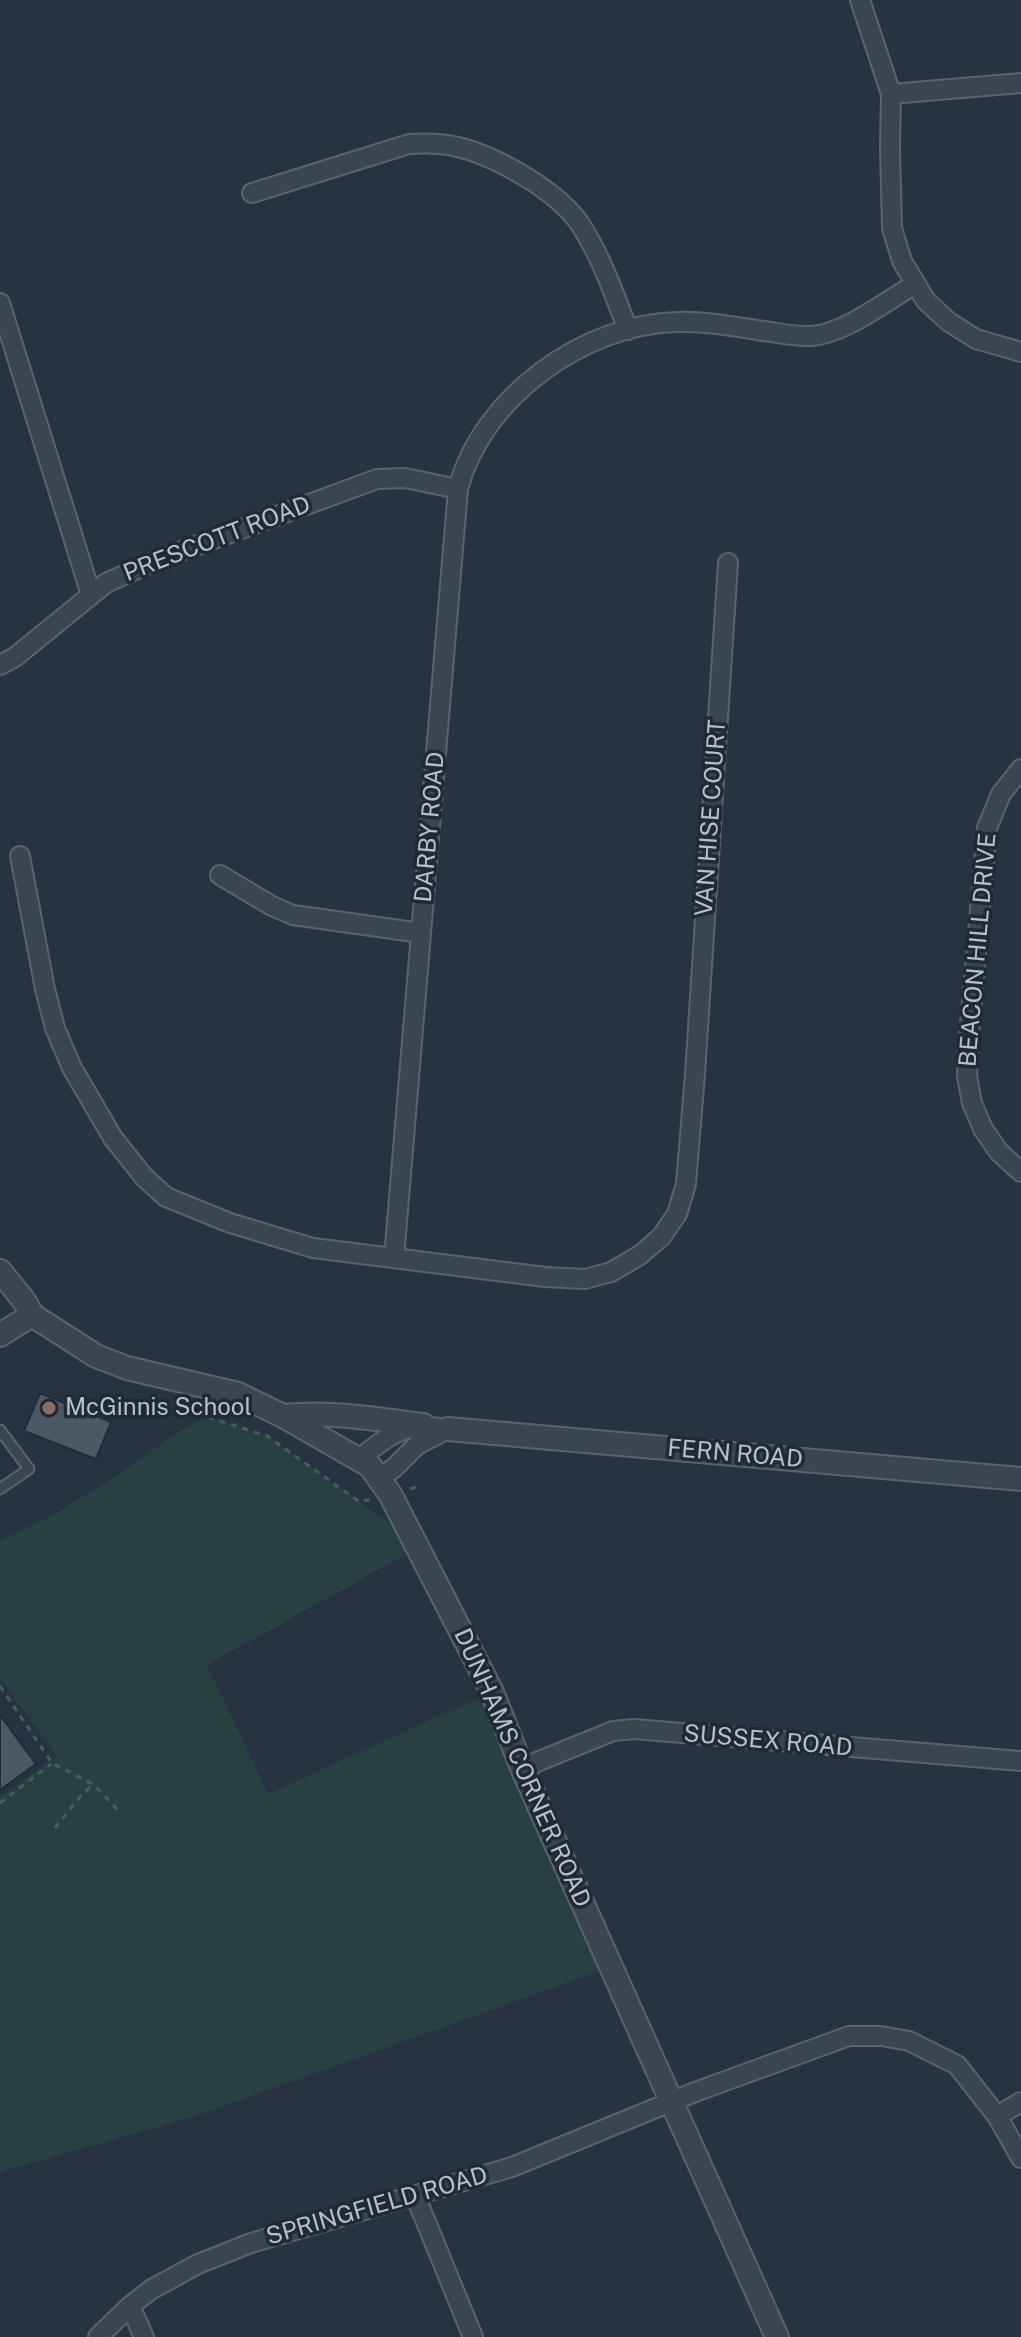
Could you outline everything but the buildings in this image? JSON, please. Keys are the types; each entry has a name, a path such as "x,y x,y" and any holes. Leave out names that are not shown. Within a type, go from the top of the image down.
{"street":[{"path":"860,0 891,94 892,228 902,261 914,285 937,312 962,331 990,345 1021,352"},
{"path":"891,94 1021,83"},
{"path":"252,193 409,144 430,142 492,159 560,203 580,225 604,268 628,330"},
{"name":"DARBY ROAD","path":"394,1258 458,489 468,464 487,430 528,382 593,341 628,330 681,321 813,336 843,326 914,285"},
{"path":"0,303 91,595"},
{"name":"PRESCOTT ROAD","path":"0,665 15,657 106,583 160,559 377,479 405,478 458,489"},
{"name":"VAN HISE COURT","path":"394,1258 585,1279 611,1272 640,1255 661,1237 677,1214 686,1184 695,1074 728,563"},
{"name":"BEACON HILL DRIVE","path":"1021,769 1001,794 987,828 967,1062 972,1103 983,1129 999,1152 1021,1172"},
{"path":"20,856 55,1028 72,1068 113,1138 144,1177 166,1197 230,1223 313,1248 394,1258"},
{"path":"220,875 293,915 421,933"},
{"name":"DUNHAMS CORNER ROAD","path":"0,1271 32,1315 96,1356 127,1368 238,1394 370,1466 379,1478 492,1692 522,1768 777,2337"},
{"path":"0,1335 32,1315"},
{"path":"283,1416 342,1416 423,1425"},
{"name":"FERN ROAD","path":"357,1460 395,1432 423,1425 1021,1479"},
{"path":"379,1478 417,1445 448,1429"},
{"name":"SUSSEX ROAD","path":"522,1768 613,1731 634,1729 1021,1761"},
{"name":"SPRINGFIELD ROAD","path":"98,2337 152,2289 198,2264 251,2243 512,2167 849,2036 881,2036 909,2041 957,2065 997,2116 1021,2158"},
{"path":"997,2116 1021,2102"},
{"path":"415,2195 473,2337"},
{"path":"130,2306 144,2337"}],"lane":[{"path":"0,1430 29,1469 0,1489"}],"path":[{"path":"208,1417 267,1436 360,1502"},
{"path":"0,1686 52,1763 93,1784 118,1810"},
{"path":"0,1803 52,1763"},
{"path":"55,1828 93,1784"}],"green space":[{"path":"208,1417 267,1436 386,1521 418,1548 207,1665 268,1794 492,1692 611,1967 196,2116 0,2172 0,1797 57,1756 0,1678 0,1541 53,1515 109,1481 181,1430"}],"place":[{"name":"McGinnis School","path":"49,1408"}]}
